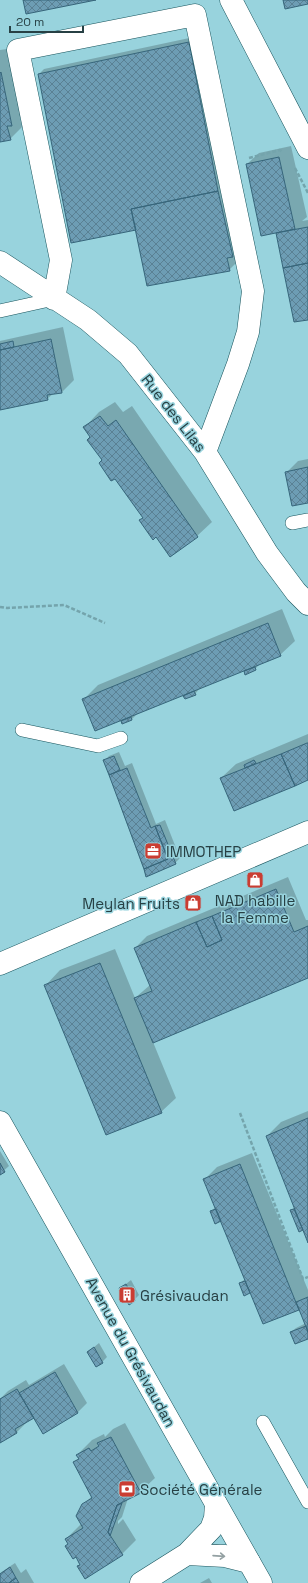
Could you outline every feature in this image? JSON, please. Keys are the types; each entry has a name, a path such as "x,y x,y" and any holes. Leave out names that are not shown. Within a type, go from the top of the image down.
{"street":[{"path":"231,0 308,148"},
{"path":"54,299 61,260 18,50 195,16 253,291 248,332 240,358 205,452"},
{"name":"Rue des Lilas","path":"0,262 88,320 128,354 205,452 267,553 296,592 308,604"},
{"path":"0,964 308,832"},
{"name":"Avenue du Grésivaudan","path":"0,1122 261,1583"},
{"path":"141,1583 188,1554 211,1529 215,1518 216,1504"},
{"path":"188,1554 225,1556 249,1562"}],"lane":[{"path":"0,311 54,299"},
{"path":"292,523 308,520"},
{"path":"22,730 98,746 121,738"},
{"path":"263,1422 308,1502"}],"path":[{"path":"226,163 280,150 285,155"},
{"path":"294,166 308,193"},
{"path":"0,607 7,608 64,605 105,623"},
{"path":"240,1113 303,1279 308,1277"}],"building":[{"path":"23,0 96,0 26,14"},
{"path":"283,0 308,0 308,4 285,9"},
{"path":"189,42 218,191 131,209 136,230 71,243 38,74"},
{"path":"1,72 12,126 7,126 11,140 0,142 0,73"},
{"path":"279,157 295,229 261,236 246,164"},
{"path":"218,191 233,257 227,258 230,271 147,286 131,209"},
{"path":"308,227 308,263 283,268 276,233"},
{"path":"308,263 308,320 294,322 283,268"},
{"path":"51,339 62,393 47,395 48,400 0,410 0,350"},
{"path":"13,341 14,347 0,350 0,344"},
{"path":"100,416 108,426 116,420 198,537 170,557 156,537 153,540 139,520 143,518 115,479 111,481 99,463 102,460 87,440 90,437 83,427"},
{"path":"308,467 308,503 292,506 285,472"},
{"path":"268,623 281,656 95,731 82,699"},
{"path":"255,667 256,670 245,675 244,671"},
{"path":"194,691 196,695 185,699 183,696"},
{"path":"131,717 132,720 122,724 121,721"},
{"path":"307,743 308,780 295,786 281,754"},
{"path":"281,754 295,786 234,811 220,778"},
{"path":"114,756 120,770 109,775 103,760"},
{"path":"254,760 256,763 245,768 244,765"},
{"path":"127,768 151,828 155,826 168,859 144,869 109,775"},
{"path":"160,825 176,864 146,877 144,869 168,859 155,826"},
{"path":"276,889 294,932 308,926 308,978 153,1043 134,998 152,991 134,948 196,922 207,947 222,940 212,916"},
{"path":"212,916 222,940 207,947 196,922"},
{"path":"100,963 162,1113 106,1135 44,985"},
{"path":"308,1118 308,1243 266,1136"},
{"path":"0,1163 5,1172 0,1175"},
{"path":"240,1164 299,1310 263,1324 203,1179"},
{"path":"216,1209 221,1221 215,1224 210,1211"},
{"path":"294,1209 303,1230 299,1232 290,1210"},
{"path":"245,1281 250,1293 244,1296 239,1283"},
{"name":"Grésivaudan","path":"126,1284 135,1301 129,1305 119,1288"},
{"path":"308,1297 308,1332 296,1302"},
{"path":"306,1326 308,1339 295,1344 290,1332"},
{"path":"94,1347 103,1363 96,1367 87,1352"},
{"path":"55,1372 78,1413 43,1434 19,1393"},
{"path":"17,1389 34,1418 15,1429 17,1433 0,1443 0,1399"},
{"path":"111,1437 141,1493 117,1505 108,1532 123,1555 85,1579 77,1566 80,1565 76,1557 73,1559 65,1546 68,1544 65,1539 83,1528 76,1516 82,1504 92,1498 73,1462 79,1459 76,1455 89,1448 91,1451 99,1446 97,1443"},
{"path":"122,1503 110,1536 108,1532 117,1505"},
{"path":"10,1567 16,1578 9,1583 0,1583 0,1574"},
{"path":"16,1578 19,1583 9,1583"}],"place":[{"name":"IMMOTHEP","path":"153,851"},
{"name":"NAD habille la Femme","path":"255,880"},
{"name":"Meylan Fruits","path":"193,903"},
{"name":"Grésivaudan","path":"127,1295"},
{"name":"Société Générale","path":"127,1489"}]}
